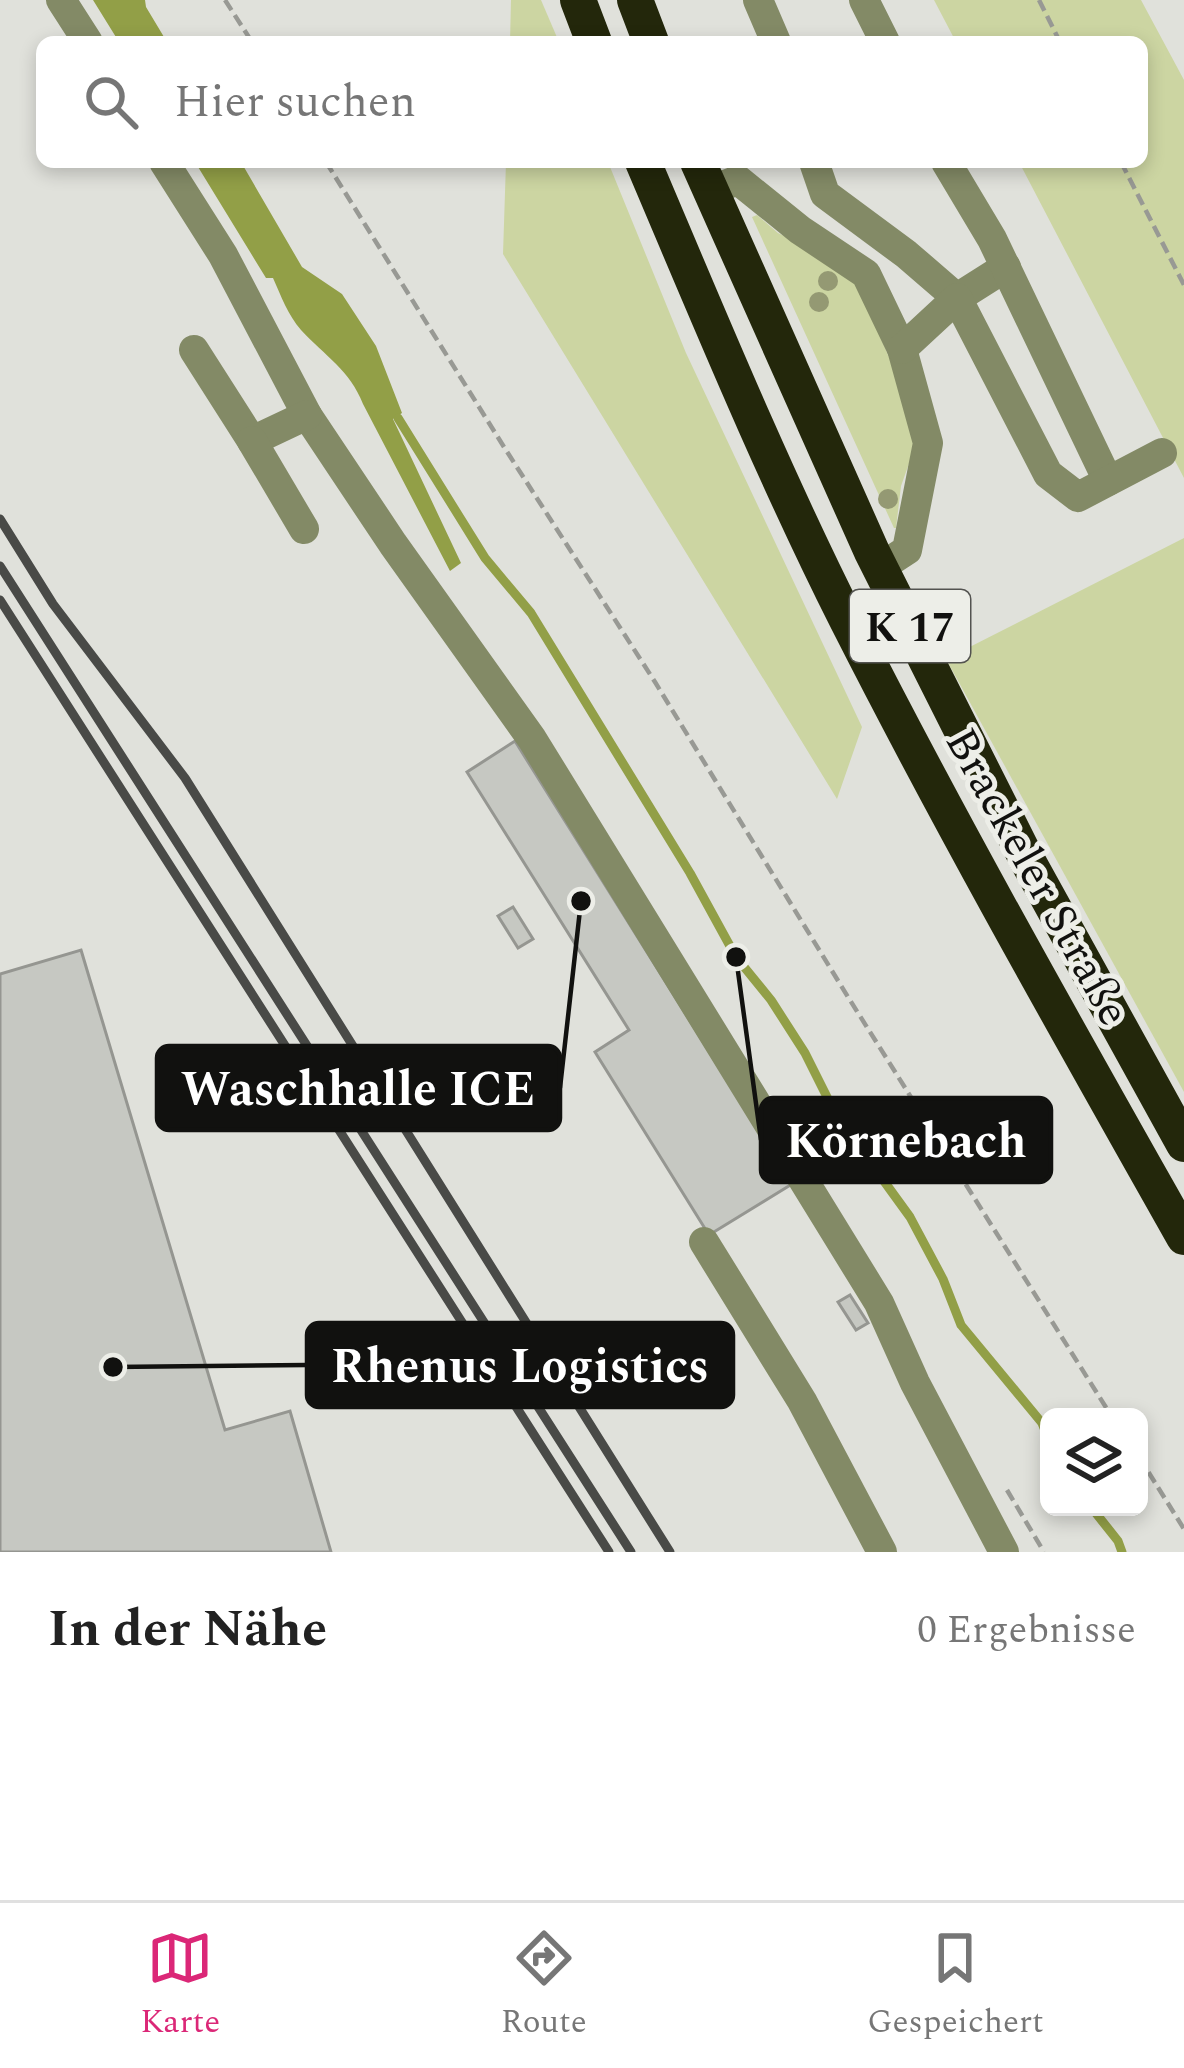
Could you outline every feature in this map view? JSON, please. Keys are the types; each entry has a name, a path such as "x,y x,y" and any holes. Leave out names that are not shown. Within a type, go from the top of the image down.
{"highway":[{"path":"578,0 592,36"},
{"path":"635,0 649,36"},
{"name":"Brackeler Straße","path":"646,168 845,617 981,874 1184,1237"},
{"name":"Brackeler Straße","path":"704,177 881,567 1027,858 1184,1144"},
{"path":"1146,1079 1184,1125"}],"lane":[{"path":"61,0 84,36"},
{"path":"758,0 773,36"},
{"path":"864,0 882,36"},
{"path":"168,168 223,255 307,416 532,740 867,1283 1004,1552"},
{"path":"816,168 825,194 957,298 1048,474 1078,496 1162,453"},
{"path":"950,168 992,239 1108,481"},
{"path":"704,177 738,180 800,230 866,274 902,349 928,443 907,550 881,567"},
{"path":"902,349 957,298 1006,267"},
{"path":"194,350 304,530"},
{"path":"252,441 307,416"},
{"path":"704,1242 802,1401 882,1552"}],"path":[{"path":"225,0 248,36"},
{"path":"1039,0 1057,36"},
{"path":"330,168 656,682 1106,1408"},
{"path":"1124,168 1184,285"},
{"path":"1148,1471 1184,1529"}],"shaded area":[{"path":"93,0 145,0 163,36 115,36"},
{"path":"511,0 541,0 556,36 510,36"},
{"path":"934,0 1141,0 1184,80 1184,478 1022,168 1148,168 1148,36 953,36"},
{"path":"199,168 244,168 302,267 342,294 376,346 402,413 393,419 461,563 450,571 351,382 296,324 273,278 266,278"},
{"path":"506,168 610,168 686,353 862,727 837,799 503,254"},
{"path":"757,215 858,283 914,417 916,444 901,486 896,528 752,217"},
{"path":"1184,538 1184,1092 946,659"}],"building":[{"path":"515,741 792,1184 709,1235 595,1052 629,1030 467,772"},
{"path":"513,907 533,939 518,948 498,916"},
{"path":"81,950 225,1430 290,1411 331,1552 0,1552 0,974"},
{"path":"850,1295 868,1323 856,1330 838,1302"}],"waterway":[{"path":"398,418 485,558 531,613 736,957 805,1053 836,1115 910,1217 961,1325 1040,1421"},
{"path":"1098,1516 1122,1552"}],"railway":[{"path":"0,519 53,604 185,778 670,1552"},
{"path":"0,566 631,1552"},
{"path":"0,600 609,1552"}],"place":[{"name":"Waschhalle ICE","path":"581,901"},
{"name":"Körnebach","path":"736,957"},
{"name":"Rhenus Logistics","path":"113,1367"}]}
